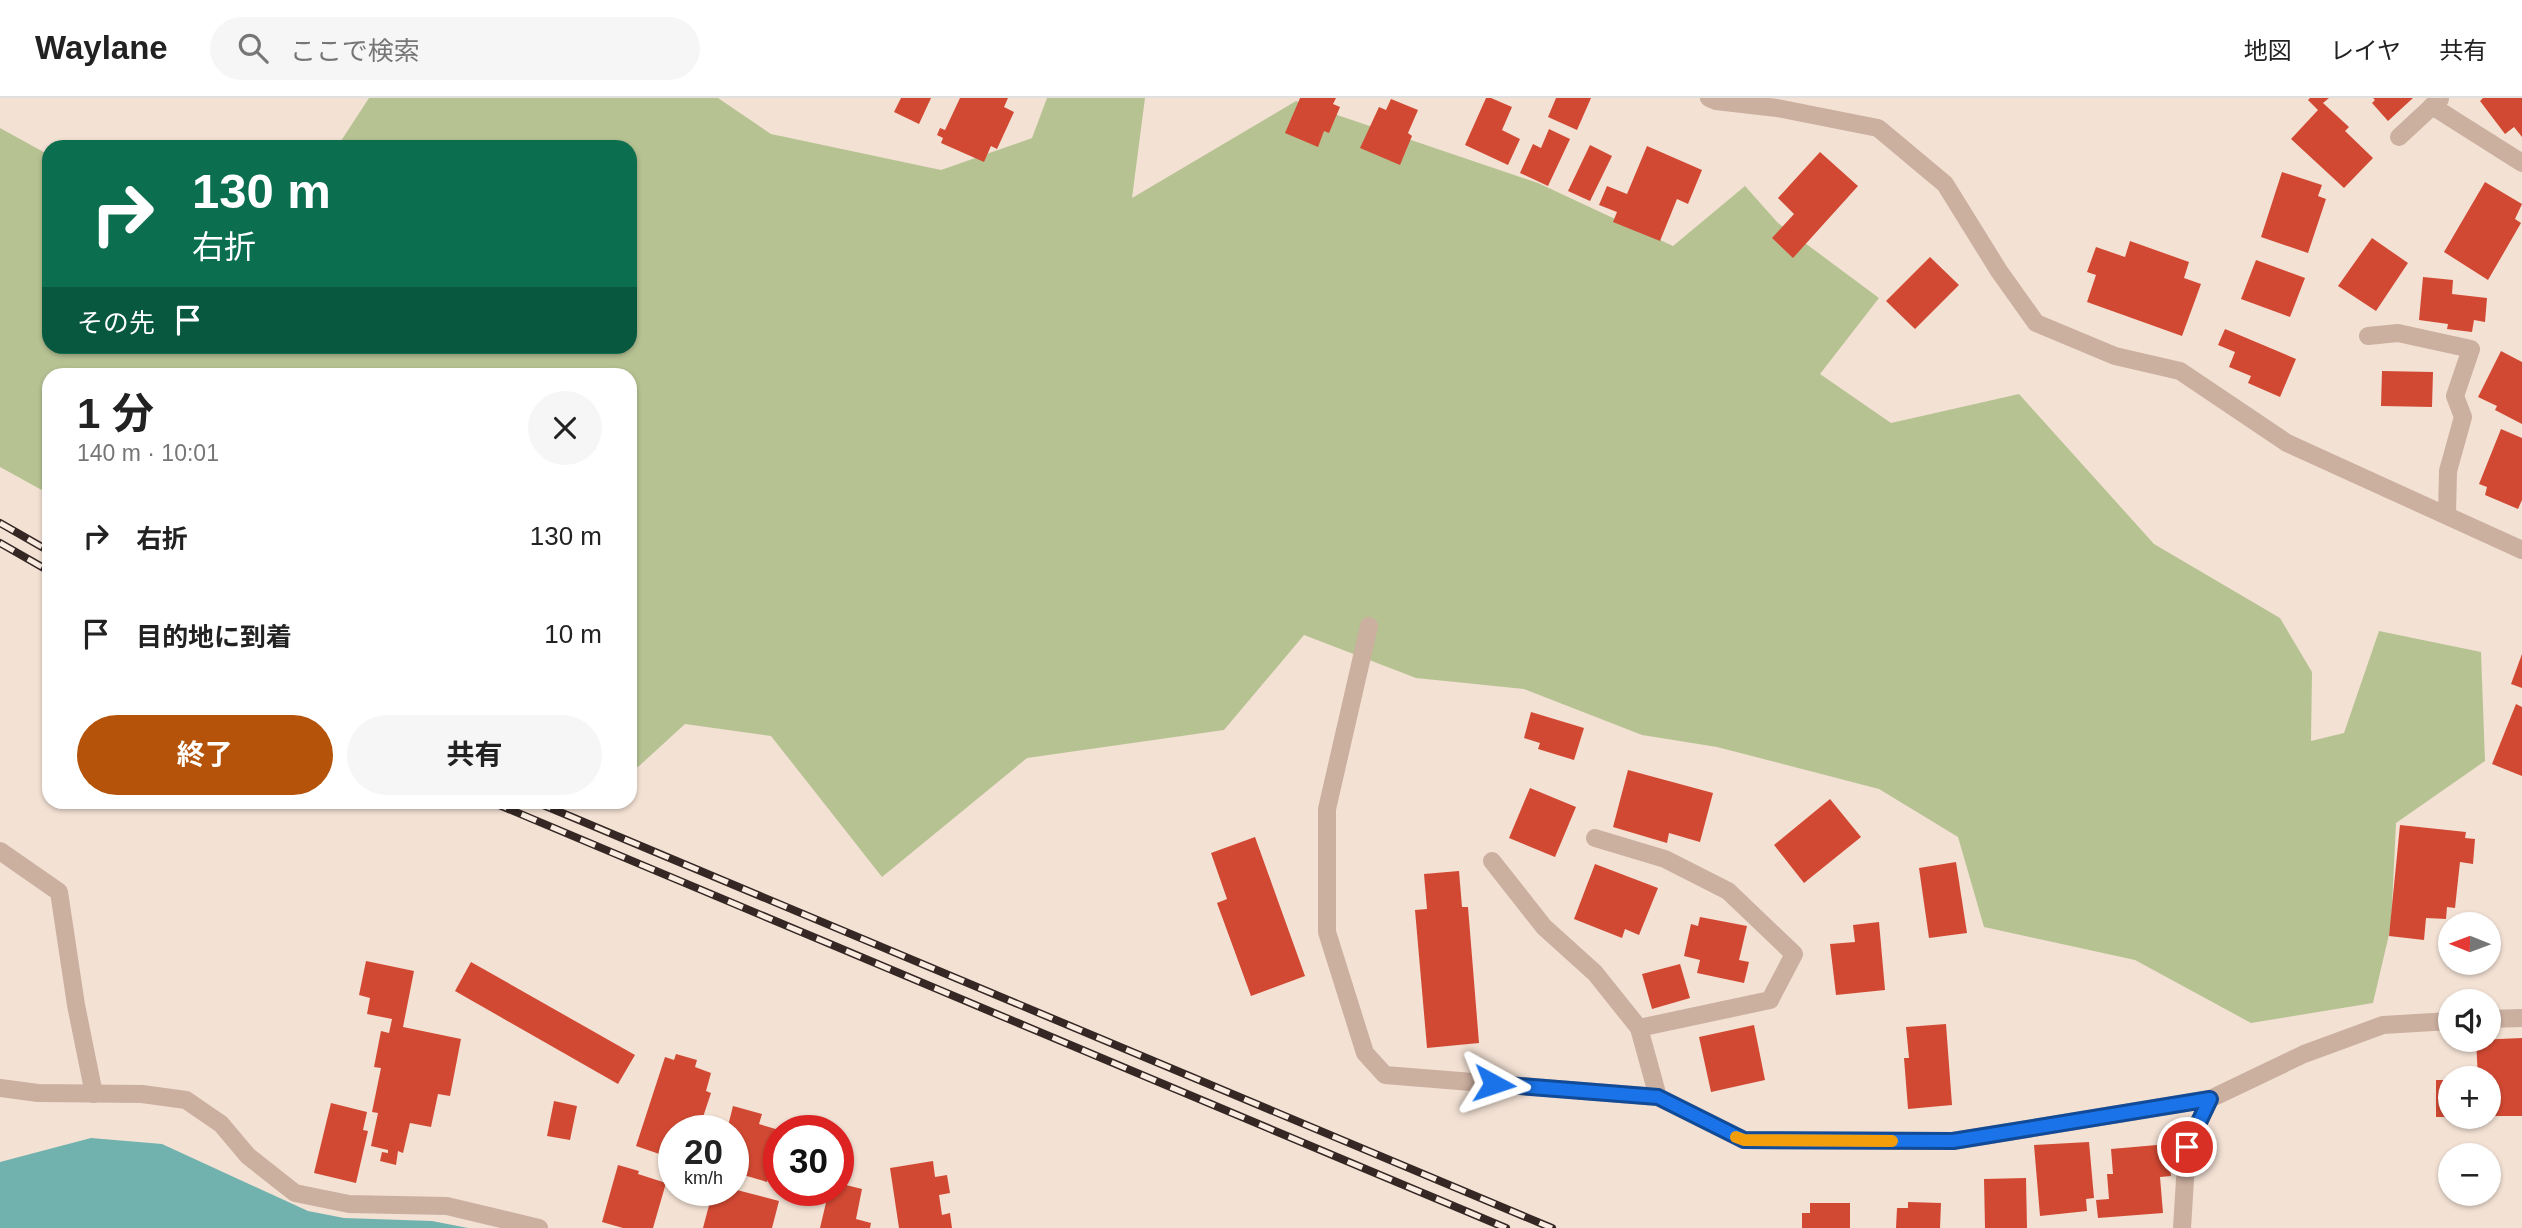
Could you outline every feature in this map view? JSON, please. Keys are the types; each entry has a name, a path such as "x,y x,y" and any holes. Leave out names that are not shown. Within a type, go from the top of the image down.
{"street":[{"path":"1709,98 1878,128 1945,184 2036,323 2115,356 2180,371 2287,443 2522,550"},
{"path":"2399,137 2437,102 2522,163"},
{"path":"2368,336 2398,333 2471,349 2455,396 2463,417 2448,471 2447,515"},
{"path":"1369,626 1327,809 1327,932 1364,1053 1385,1076 1658,1097 1744,1140 1953,1141 2210,1099 2304,1054 2383,1025 2438,1022"},
{"path":"1595,838 1665,859 1728,891 1794,954 1770,1000 1639,1028"},
{"path":"0,851 59,892 76,1005 94,1094"},
{"path":"1492,861 1544,926 1595,973 1639,1028 1658,1097"},
{"path":"2501,1019 2522,1018"},
{"path":"0,1088 38,1093 142,1094 186,1100 221,1124 248,1156 295,1193 349,1204 447,1206 539,1228"},
{"path":"2182,1228 2187,1147 2210,1099"}],"green space":[{"path":"369,98 718,98 771,134 941,170 1032,138 1047,98 1145,98 1132,198 1296,101 1538,183 1673,246 1745,186 1778,223 1879,298 1820,374 1891,423 2019,394 2154,544 2280,618 2312,672 2311,741 2344,733 2379,631 2481,652 2485,761 2396,823 2391,926 2373,1003 2251,1023 2135,960 1984,927 1958,837 1879,789 1717,747 1642,735 1524,689 1416,678 1304,635 1224,730 1027,758 882,877 771,736 685,724 637,766 637,368 42,368 42,490 0,467 0,128 42,151 42,354 637,354 637,140 342,140"}],"water":[{"path":"91,1138 162,1144 308,1211 344,1218 432,1221 468,1228 0,1228 0,1162"}],"building":[{"path":"901,98 931,98 919,124 894,112"},
{"path":"960,98 1008,98 1004,107 1014,112 997,149 991,146 984,162 941,143 943,138 937,135 940,128 945,130"},
{"path":"1300,98 1336,98 1333,104 1340,107 1329,133 1324,131 1318,147 1285,133"},
{"path":"1486,98 1512,107 1502,130 1520,139 1508,165 1465,145"},
{"path":"1556,98 1591,98 1577,130 1548,117"},
{"path":"2329,98 2323,103 2349,127 2345,131 2373,158 2344,188 2291,139 2318,110 2308,100"},
{"path":"2373,98 2413,98 2388,121 2372,103 2375,100"},
{"path":"2483,98 2522,98 2522,137 2514,127 2505,134 2480,101"},
{"path":"1391,99 1418,110 1408,133 1412,136 1400,165 1360,148 1379,107 1386,110"},
{"path":"1549,129 1570,139 1548,186 1520,173 1533,144 1541,148"},
{"path":"1590,145 1612,156 1590,201 1568,191"},
{"path":"1647,146 1702,170 1688,204 1677,199 1660,241 1613,222 1617,212 1599,205 1607,186 1627,194"},
{"path":"1820,152 1858,186 1793,258 1772,238 1794,214 1778,198"},
{"path":"2282,172 2322,185 2318,196 2326,199 2308,253 2261,237"},
{"path":"2485,182 2522,204 2515,219 2521,223 2488,280 2444,252"},
{"path":"2372,238 2408,263 2376,311 2338,286"},
{"path":"2130,241 2189,262 2184,278 2201,284 2182,336 2087,302 2096,275 2087,272 2096,247 2125,257"},
{"path":"1930,257 1959,285 1915,329 1886,301"},
{"path":"2256,260 2305,278 2290,317 2241,299"},
{"path":"2423,277 2453,280 2452,294 2487,298 2485,322 2474,320 2472,332 2447,329 2448,324 2419,320"},
{"path":"2225,329 2296,359 2280,397 2248,383 2251,376 2229,367 2235,352 2218,345"},
{"path":"2501,351 2522,362 2522,424 2495,410 2497,406 2478,397"},
{"path":"2382,371 2433,372 2432,407 2381,406"},
{"path":"2501,429 2522,438 2522,500 2518,509 2485,495 2487,487 2479,484"},
{"path":"2522,654 2522,688 2511,684"},
{"path":"2516,704 2522,707 2522,776 2492,764"},
{"path":"1531,712 1584,728 1574,760 1538,749 1540,743 1524,738"},
{"path":"1628,770 1713,793 1700,842 1669,833 1667,843 1613,827"},
{"path":"1530,788 1576,807 1555,857 1509,838"},
{"path":"1830,799 1861,837 1804,883 1774,845"},
{"path":"2400,825 2466,832 2465,838 2475,839 2473,864 2460,862 2455,908 2447,907 2447,912 2438,912 2438,919 2426,918 2424,940 2389,936"},
{"path":"1255,837 1305,976 1251,996 1217,903 1227,899 1211,853"},
{"path":"1956,862 1967,933 1929,938 1919,868"},
{"path":"1595,864 1658,888 1639,935 1625,929 1622,938 1574,919"},
{"path":"1459,871 1462,907 1468,907 1479,1043 1427,1048 1415,910 1427,909 1424,874"},
{"path":"1700,917 1747,926 1739,960 1749,962 1744,983 1697,973 1700,960 1684,956 1691,924 1698,926"},
{"path":"1879,922 1885,990 1836,995 1830,944 1855,942 1853,925"},
{"path":"366,961 414,971 403,1027 461,1039 450,1096 438,1094 431,1127 410,1123 403,1153 398,1151 396,1165 380,1161 382,1152 388,1153 388,1150 371,1146 378,1113 372,1112 381,1068 374,1067 381,1031 389,1033 392,1019 367,1014 370,998 359,995"},
{"path":"471,962 635,1055 618,1084 455,991"},
{"path":"1680,964 1690,998 1652,1009 1642,974"},
{"path":"1946,1024 1952,1105 1908,1109 1904,1058 1909,1058 1906,1027"},
{"path":"1754,1025 1765,1080 1711,1092 1699,1037"},
{"path":"2522,1038 2522,1116 2501,1116 2501,1066 2477,1066 2477,1052 2501,1052 2501,1039"},
{"path":"676,1054 697,1060 695,1067 711,1073 706,1091 711,1093 704,1115 658,1115 658,1154 636,1146 665,1057 674,1060"},
{"path":"2436,1080 2438,1080 2438,1117"},
{"path":"554,1101 577,1106 570,1140 547,1136"},
{"path":"331,1103 367,1112 363,1130 368,1131 356,1183 314,1173"},
{"path":"733,1106 762,1114 759,1124 763,1125 763,1181 749,1177 749,1115 731,1115"},
{"path":"2089,1142 2094,1198 2086,1199 2087,1211 2040,1216 2034,1145"},
{"path":"2157,1145 2158,1153 2168,1152 2171,1176 2160,1177 2163,1213 2098,1218 2096,1200 2109,1199 2107,1174 2113,1174 2111,1149"},
{"path":"933,1161 935,1177 947,1175 950,1193 939,1195 942,1215 950,1213 952,1228 899,1228 890,1168"},
{"path":"618,1165 658,1180 659,1206 653,1228 623,1228 602,1222"},
{"path":"2026,1178 2027,1228 1985,1228 1984,1179"},
{"path":"854,1187 862,1189 856,1219 871,1223 870,1228 820,1228 825,1206 854,1206"},
{"path":"749,1193 763,1197 763,1206 778,1206 772,1228 703,1228 709,1206 749,1206"},
{"path":"1908,1202 1941,1203 1940,1228 1896,1228 1897,1208 1908,1208"},
{"path":"1810,1203 1850,1203 1850,1228 1802,1228 1802,1213 1810,1213"}],"railway":[{"path":"0,523 42,547"},
{"path":"0,543 42,567"},
{"path":"509,809 1506,1228"},
{"path":"553,809 1552,1228"}],"slow traffic":[{"path":"1736,1137 1744,1140 1892,1141"}],"route":[{"path":"1494,1084 1658,1097 1744,1140 1953,1141 2210,1099 2187,1147"}]}
